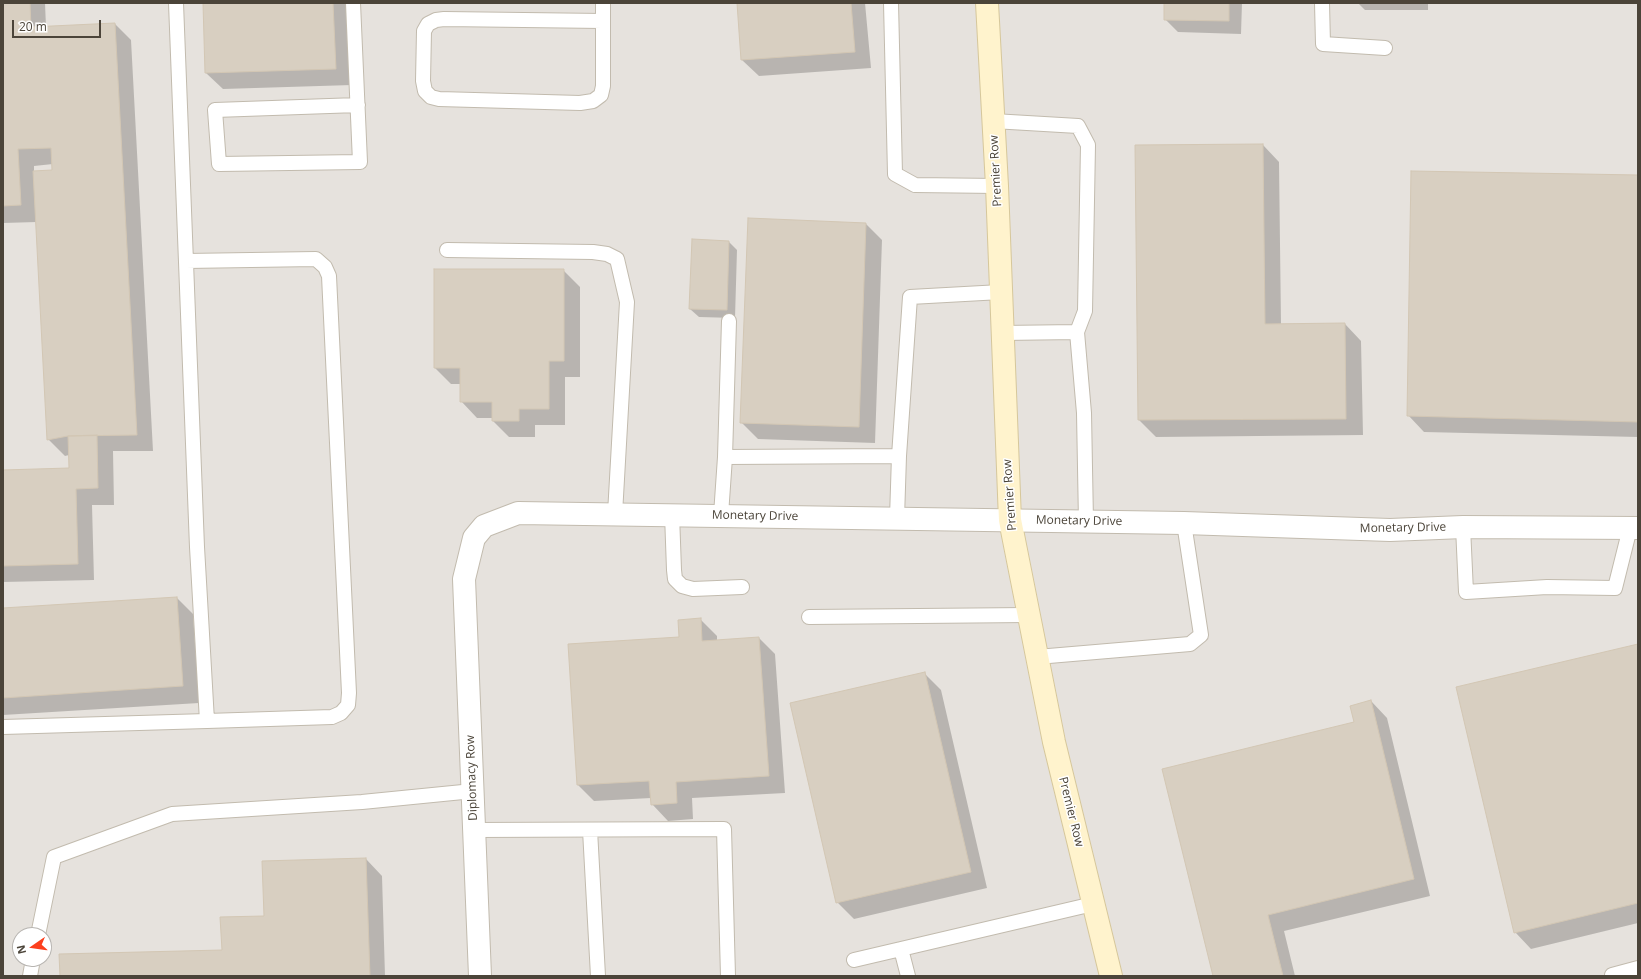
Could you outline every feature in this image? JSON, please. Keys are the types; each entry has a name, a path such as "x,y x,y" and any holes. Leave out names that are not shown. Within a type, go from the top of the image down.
{"street":[{"name":"Premier Row","path":"987,3 997,186 1010,520 1054,742 1111,976"},
{"name":"Monetary Drive","path":"464,579 474,538 484,526 518,513 672,514 1086,522 1184,522 1390,530 1463,527 1634,528"},
{"name":"Diplomacy Row","path":"464,579 480,976"}],"lane":[{"path":"176,3 197,539 208,721"},
{"path":"353,3 358,105 360,162 219,164 215,110 358,105"},
{"path":"603,3 603,21 603,86 601,95 593,101 572,102 439,99 431,97 425,91 423,81 424,32 428,24 436,20 603,21"},
{"path":"891,3 895,174 915,185 997,186"},
{"path":"1322,3 1322,44 1385,48"},
{"path":"993,121 1078,126 1088,145 1085,312 1077,332 1084,413 1086,522"},
{"path":"447,250 592,252 607,254 617,259 627,302 615,514"},
{"path":"3,727 332,717 341,713 348,705 329,276 325,267 316,259 186,261"},
{"path":"897,518 910,297 1001,292"},
{"path":"722,515 729,321"},
{"path":"1002,333 1077,332"},
{"path":"725,457 900,456"},
{"path":"672,514 675,579 682,586 692,589 742,587"},
{"path":"1037,657 1190,644 1201,635 1184,522"},
{"path":"1463,527 1466,592 1547,587 1615,588 1634,528"},
{"path":"808,617 1028,615"},
{"path":"40,927 54,857 172,814 362,802 473,791"},
{"path":"475,830 724,830 728,976"},
{"path":"590,830 598,976"},
{"path":"854,960 1093,904"},
{"path":"901,949 908,976"},
{"path":"1612,975 1638,968"}],"shaded area":[{"path":"3,3 1638,3 1638,976 3,976"}],"building":[{"path":"3,3 30,3 31,27 115,23 137,435 68,436 47,440 33,171 52,170 51,148 18,149 21,205 3,206"},
{"path":"203,3 333,3 336,69 205,73"},
{"path":"737,3 851,3 855,52 741,60"},
{"path":"1164,3 1229,3 1229,21 1164,20"},
{"path":"1263,144 1265,324 1345,323 1346,419 1138,420 1135,145"},
{"path":"1411,171 1638,175 1638,422 1407,416"},
{"path":"748,218 866,223 859,427 740,423"},
{"path":"692,239 729,241 727,310 689,309"},
{"path":"434,269 564,269 564,361 549,361 549,409 519,409 519,421 492,421 492,402 460,402 460,368 434,368"},
{"path":"97,435 98,488 76,489 78,564 3,566 3,470 69,468 68,436"},
{"path":"177,597 183,686 3,698 3,608"},
{"path":"701,618 702,641 759,637 769,776 676,782 677,803 651,805 649,781 577,785 568,644 679,637 678,620"},
{"path":"1638,644 1638,903 1514,933 1456,687"},
{"path":"925,672 971,872 836,903 790,703"},
{"path":"1371,700 1414,879 1268,915 1283,976 1213,976 1162,769 1354,722 1350,706"},
{"path":"366,858 370,976 60,976 59,954 222,950 220,917 264,916 262,861"}]}
